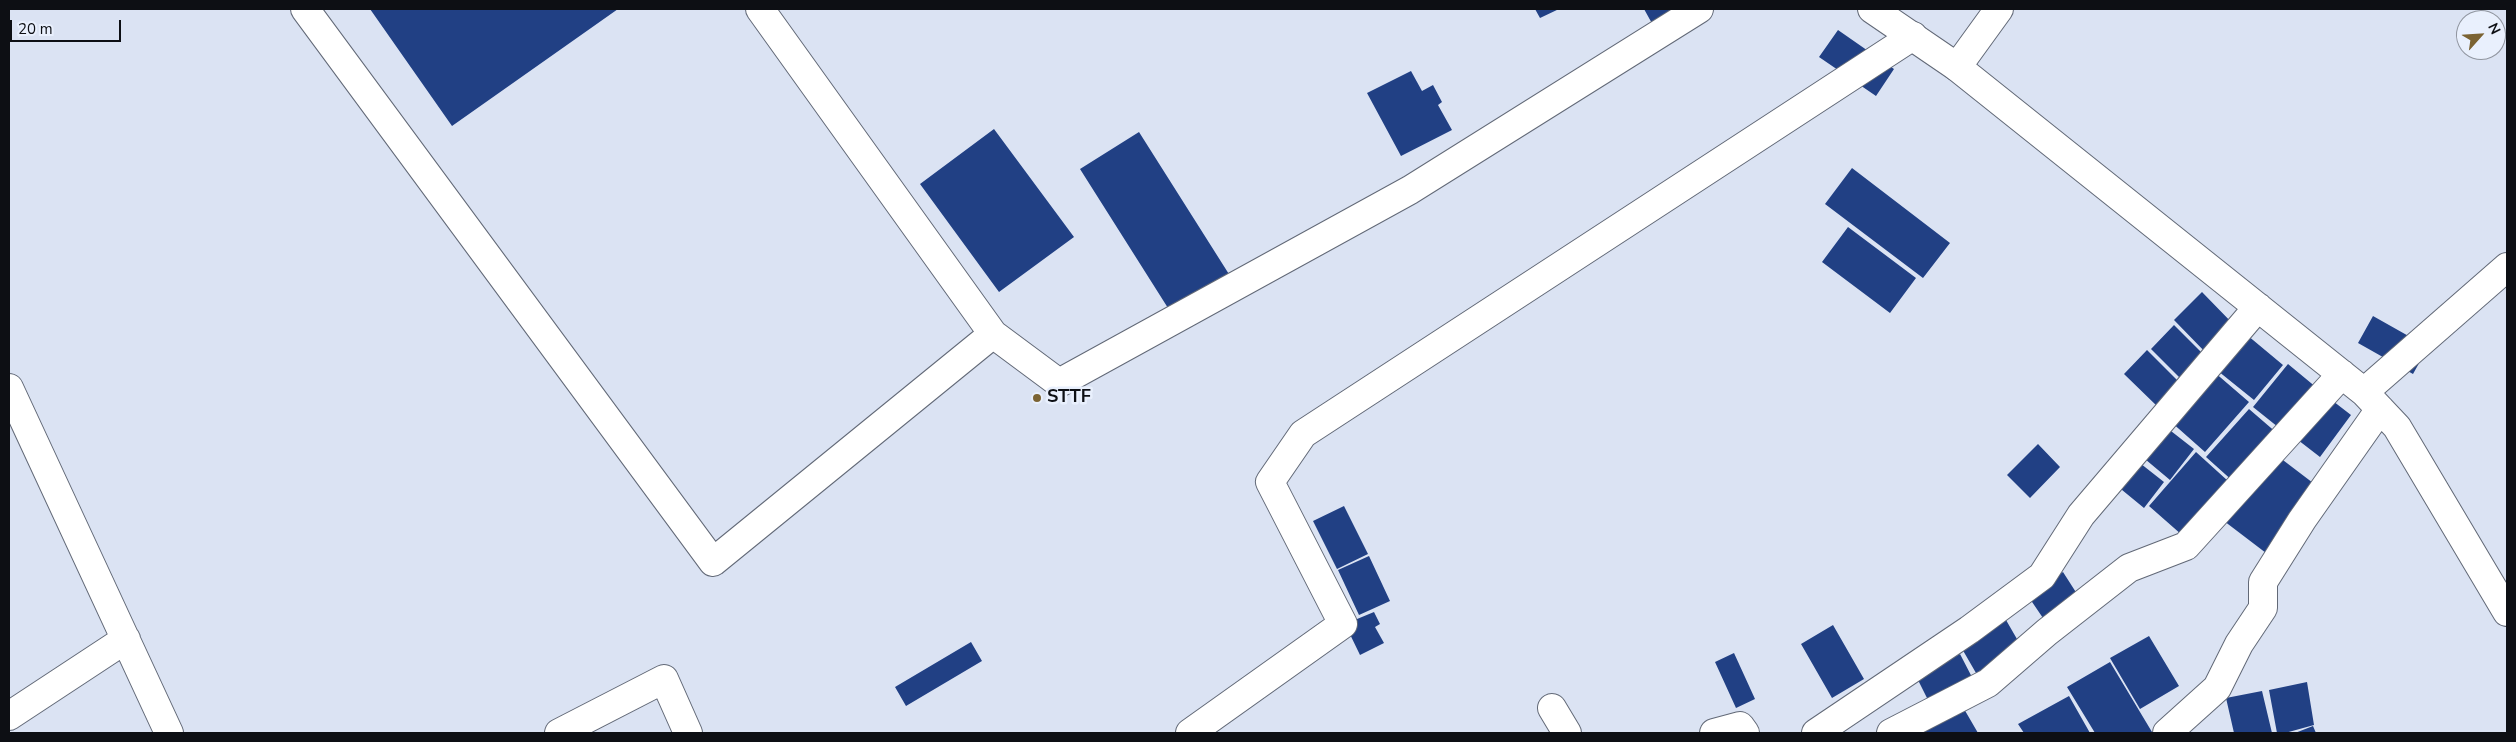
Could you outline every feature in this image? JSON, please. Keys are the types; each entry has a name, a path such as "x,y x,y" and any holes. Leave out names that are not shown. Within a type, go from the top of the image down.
{"street":[{"path":"305,9 712,562 993,334"},
{"path":"760,9 993,334 1059,383 1410,190 1699,9"},
{"path":"1872,9 1957,67 2342,374 2372,400 2397,427 2507,612"},
{"path":"1957,67 1999,9"},
{"path":"1190,733 1343,624 1270,482 1303,434 1912,36"},
{"path":"2167,733 2217,688 2239,644 2263,608 2263,582 2302,520 2372,400 2507,267"},
{"path":"1816,733 1961,635 2042,576 2080,515 2258,307"},
{"path":"1891,733 1988,683 2047,632 2129,568 2186,546 2342,374"},
{"path":"9,388 17,429 126,639 169,733"},
{"path":"9,716 126,639"},
{"path":"559,733 664,679 688,733"},
{"path":"1552,708 1567,733"},
{"path":"1714,733 1740,726 1745,733"}],"building":[{"path":"370,9 618,9 452,126"},
{"path":"1535,9 1559,9 1540,18"},
{"path":"1644,9 1690,9 1654,27"},
{"path":"1838,30 1894,69 1876,96 1819,57"},
{"path":"1411,71 1422,91 1433,85 1442,102 1438,105 1452,130 1401,156 1367,93"},
{"path":"994,129 1074,237 999,292 920,184"},
{"path":"1139,132 1239,290 1180,327 1080,169"},
{"path":"1852,168 1950,243 1923,278 1825,204"},
{"path":"1848,227 1916,278 1890,313 1822,262"},
{"path":"2202,292 2237,328 2209,356 2174,320"},
{"path":"2373,316 2428,347 2413,374 2358,343"},
{"path":"2174,325 2208,359 2184,382 2151,349"},
{"path":"2247,335 2283,365 2254,400 2218,371"},
{"path":"2147,350 2182,385 2159,408 2124,374"},
{"path":"2288,364 2317,388 2283,431 2253,407"},
{"path":"2213,371 2249,402 2205,452 2170,421"},
{"path":"2329,398 2351,415 2320,457 2298,440"},
{"path":"2249,409 2278,434 2235,483 2206,457"},
{"path":"2162,424 2194,449 2170,480 2139,454"},
{"path":"2038,444 2060,467 2030,498 2007,475"},
{"path":"2196,452 2228,481 2182,535 2149,506"},
{"path":"2275,454 2317,486 2266,553 2224,521"},
{"path":"2136,460 2164,482 2144,508 2116,485"},
{"path":"1344,506 1368,554 1337,569 1313,521"},
{"path":"1369,556 1390,601 1359,615 1338,570"},
{"path":"2063,572 2079,597 2045,621 2028,596"},
{"path":"1374,612 1380,624 1375,627 1384,643 1360,655 1345,624"},
{"path":"2006,620 2021,646 1976,673 1961,647"},
{"path":"1833,625 1864,679 1832,698 1801,644"},
{"path":"2149,636 2179,686 2140,709 2110,658"},
{"path":"971,642 982,661 906,706 895,687"},
{"path":"1734,653 1755,699 1736,708 1715,662"},
{"path":"1960,654 1975,683 1931,706 1916,676"},
{"path":"2110,662 2152,732 2095,733 2067,687"},
{"path":"2307,682 2314,725 2285,733 2277,733 2269,690"},
{"path":"2262,691 2272,733 2234,733 2226,698"},
{"path":"2069,696 2090,733 2024,733 2018,724"},
{"path":"1960,702 1978,733 1905,733"},
{"path":"2313,726 2316,733 2295,733"}],"place":[{"name":"STTF","path":"1037,398"}]}
